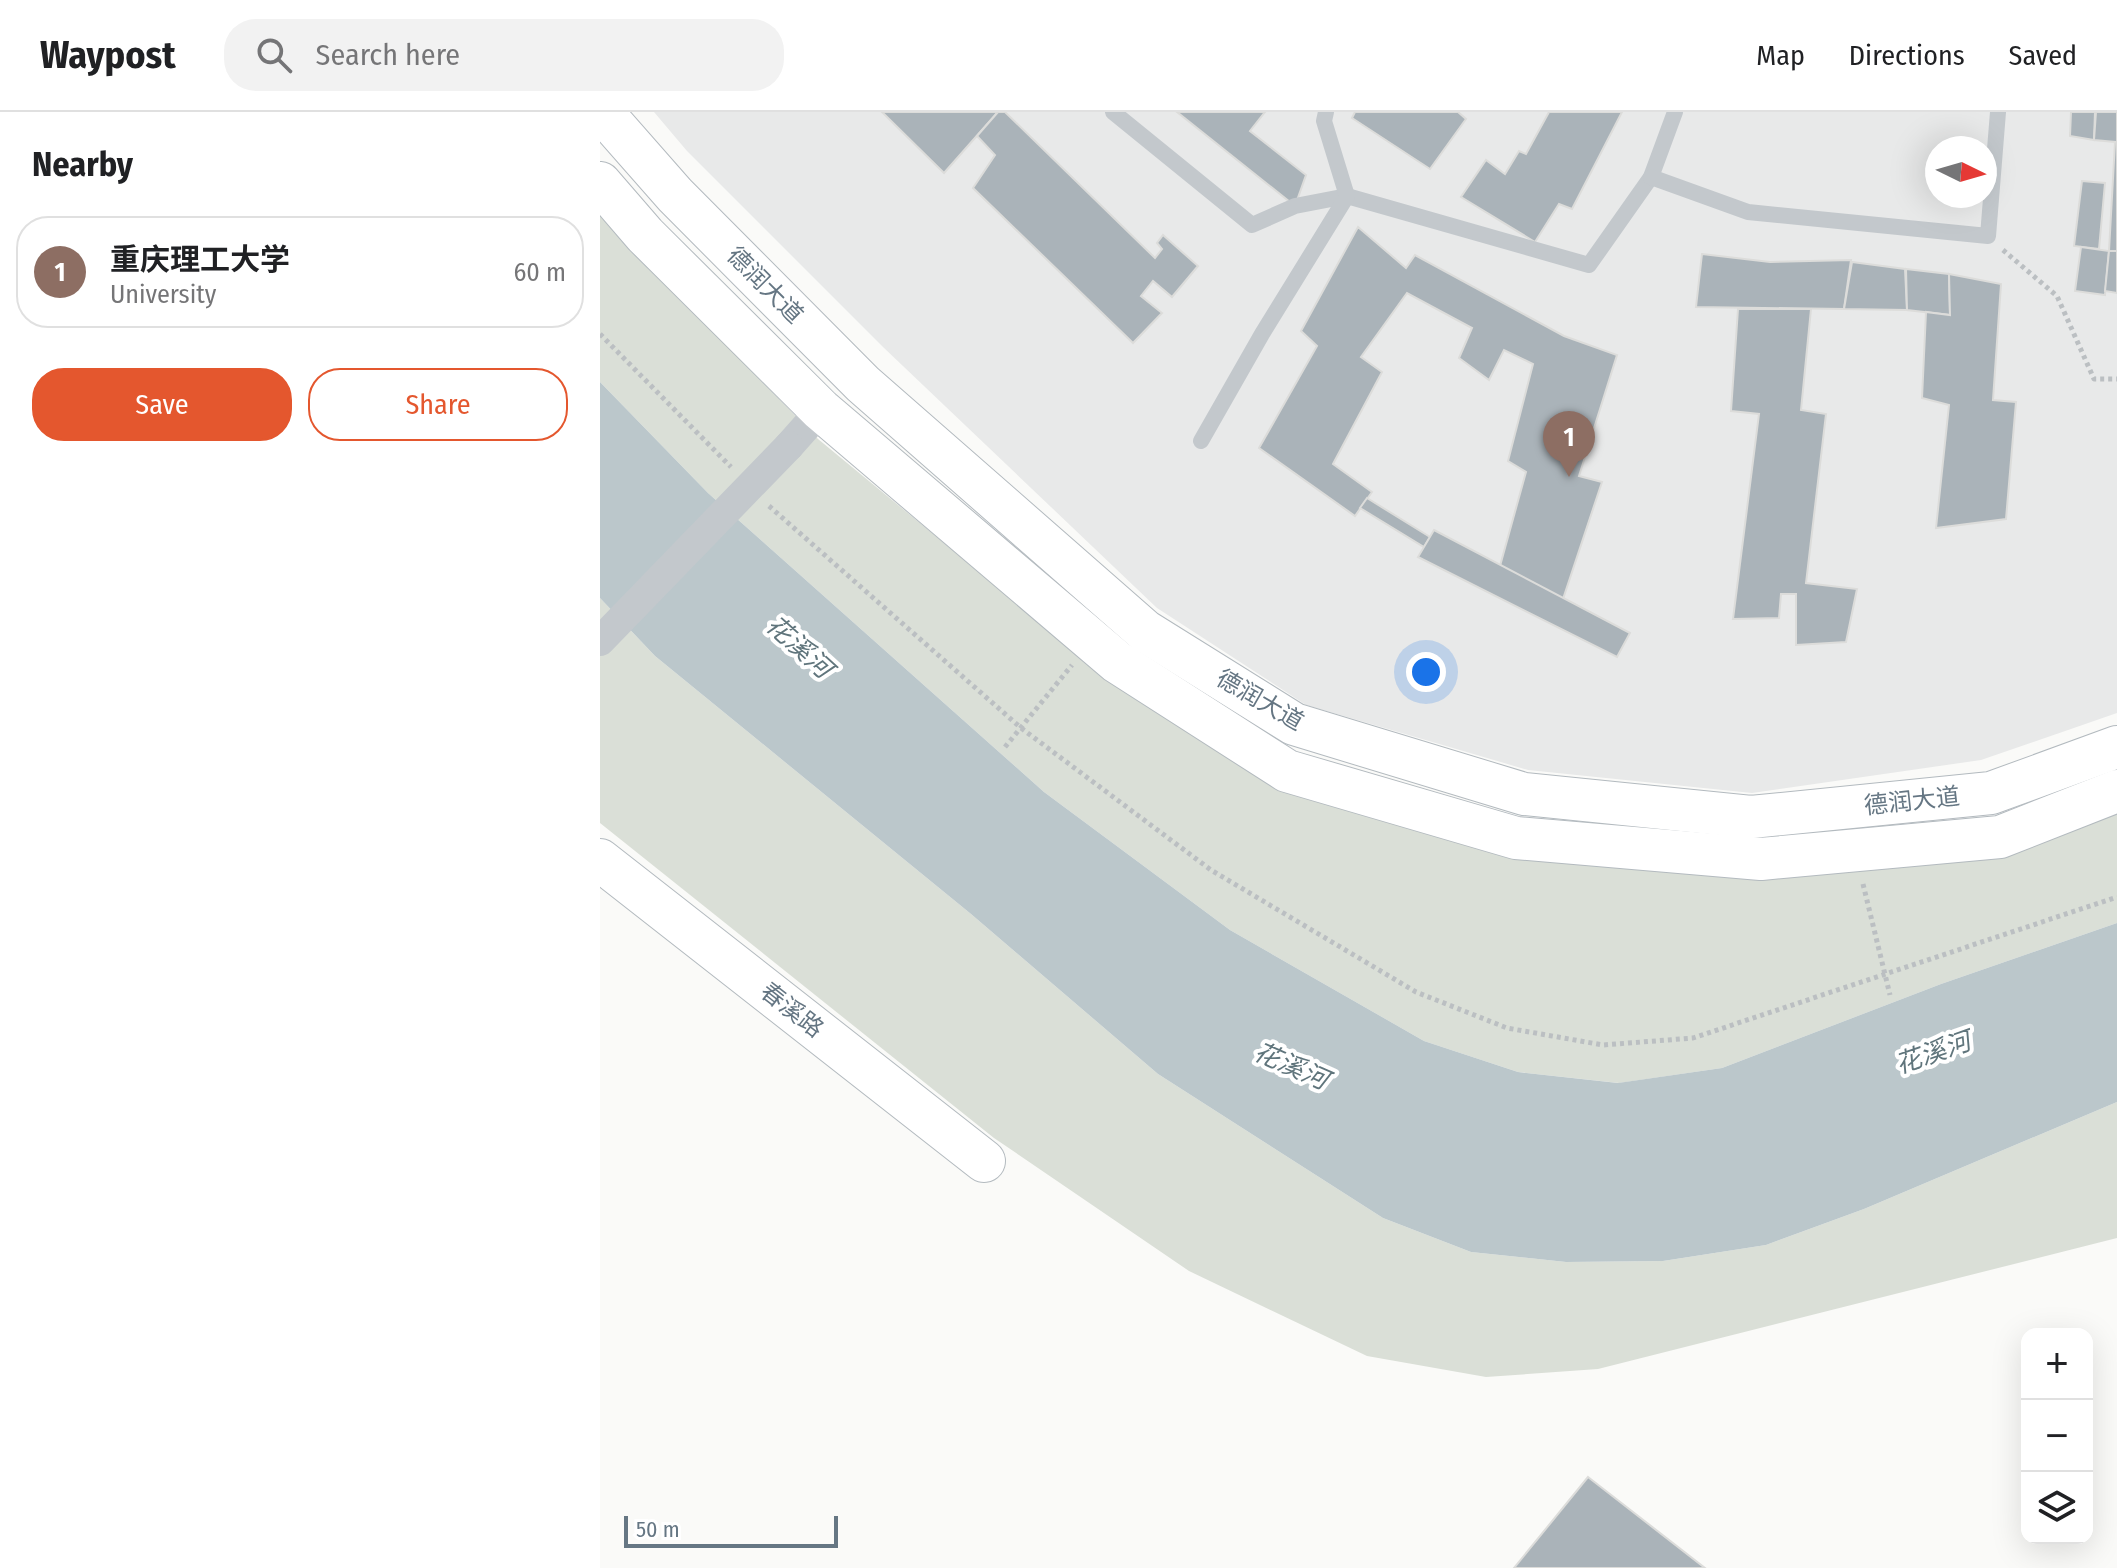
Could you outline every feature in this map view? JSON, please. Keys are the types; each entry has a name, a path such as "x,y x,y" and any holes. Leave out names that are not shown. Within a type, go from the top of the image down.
{"main road":[{"name":"德润大道","path":"602,112 675,195 863,384 1145,631 1294,724 1524,794 1751,817 1991,793 2117,747"},
{"name":"德润大道","path":"600,183 645,235 821,410 1117,662 1287,771 1516,838 1761,859 2000,837 2117,791"},
{"name":"春溪路","path":"600,860 984,1161"}],"street":[{"path":"600,641 821,410"}],"lane":[{"path":"1113,112 1252,225 1295,206 1347,196 1589,265 1651,177 1675,112"},
{"path":"1201,441 1347,196 1324,121 1326,112"},
{"path":"1651,177 1748,212 1988,236 1998,112"}],"path":[{"path":"1988,236 2057,296 2094,379 2117,379"},
{"path":"1005,747 1080,655"},
{"path":"1863,882 1890,995"}],"shaded area":[{"path":"654,112 2117,112 2117,713 1981,760 1752,793 1528,770 1306,705 1157,608 883,347 687,151"},
{"path":"600,215 818,439 1080,655 1283,783 1763,878 2117,808 2117,923 1941,984 1722,1068 1619,1083 1518,1072 1424,1041 1230,930 1044,792 708,493 600,382"},
{"path":"600,598 655,656 971,914 1158,1074 1383,1218 1471,1252 1566,1262 1663,1261 1766,1245 1864,1209 2117,1102 2117,1238 1598,1369 1486,1377 1367,1356 1189,1271 994,1138 600,823"}],"water":[{"name":"花溪河","path":"600,382 708,493 1044,792 1230,930 1424,1041 1518,1072 1618,1083 1722,1068 1941,984 2117,923 2117,1102 1864,1209 1766,1245 1663,1261 1566,1262 1471,1252 1383,1218 1158,1074 971,914 655,656 600,598"}],"building":[{"path":"882,112 995,112 997,113 944,173"},
{"path":"998,112 1005,112 1155,258 1162,249 1157,243 1163,235 1198,266 1172,297 1153,281 1141,296 1162,313 1133,343 973,188 995,155 977,136"},
{"path":"1177,112 1265,112 1250,131 1306,175 1295,206"},
{"path":"1355,112 1458,112 1466,119 1430,169 1352,118"},
{"path":"1549,112 1622,112 1572,209 1559,204 1535,242 1461,197 1486,160 1505,174 1519,151 1526,154"},
{"path":"2071,112 2095,112 2094,140 2070,136"},
{"path":"2096,112 2117,112 2117,251 2109,251 2115,142 2094,140"},
{"path":"2082,181 2105,183 2099,249 2074,246"},
{"path":"1358,227 1406,268 1415,255 1564,336 1617,355 1579,476 1602,482 1563,599 1500,566 1526,472 1508,461 1533,364 1504,350 1489,380 1459,358 1472,328 1407,293 1361,357 1382,372 1333,464 1372,492 1355,516 1259,448 1317,346 1301,331"},
{"path":"2081,247 2109,251 2105,295 2075,291"},
{"path":"2109,251 2117,251 2117,293 2105,291"},
{"path":"1702,254 1770,262 1851,260 1844,309 1696,307"},
{"path":"1852,262 1905,269 1907,310 1844,309"},
{"path":"1906,269 1949,274 1950,315 1907,310"},
{"path":"1949,274 2001,284 1993,400 2016,402 2006,519 1936,528 1949,405 1922,398 1926,312 1950,315"},
{"path":"1738,309 1811,309 1801,410 1826,414 1806,583 1857,589 1846,642 1796,645 1796,594 1781,594 1779,618 1733,619 1759,414 1731,411"},
{"path":"1367,498 1430,537 1424,547 1360,508"},
{"path":"1434,530 1630,633 1617,657 1418,557"},
{"path":"1588,1477 1705,1568 1514,1568"}],"place":[{"name":"重庆理工大学","path":"1569,477"}]}
